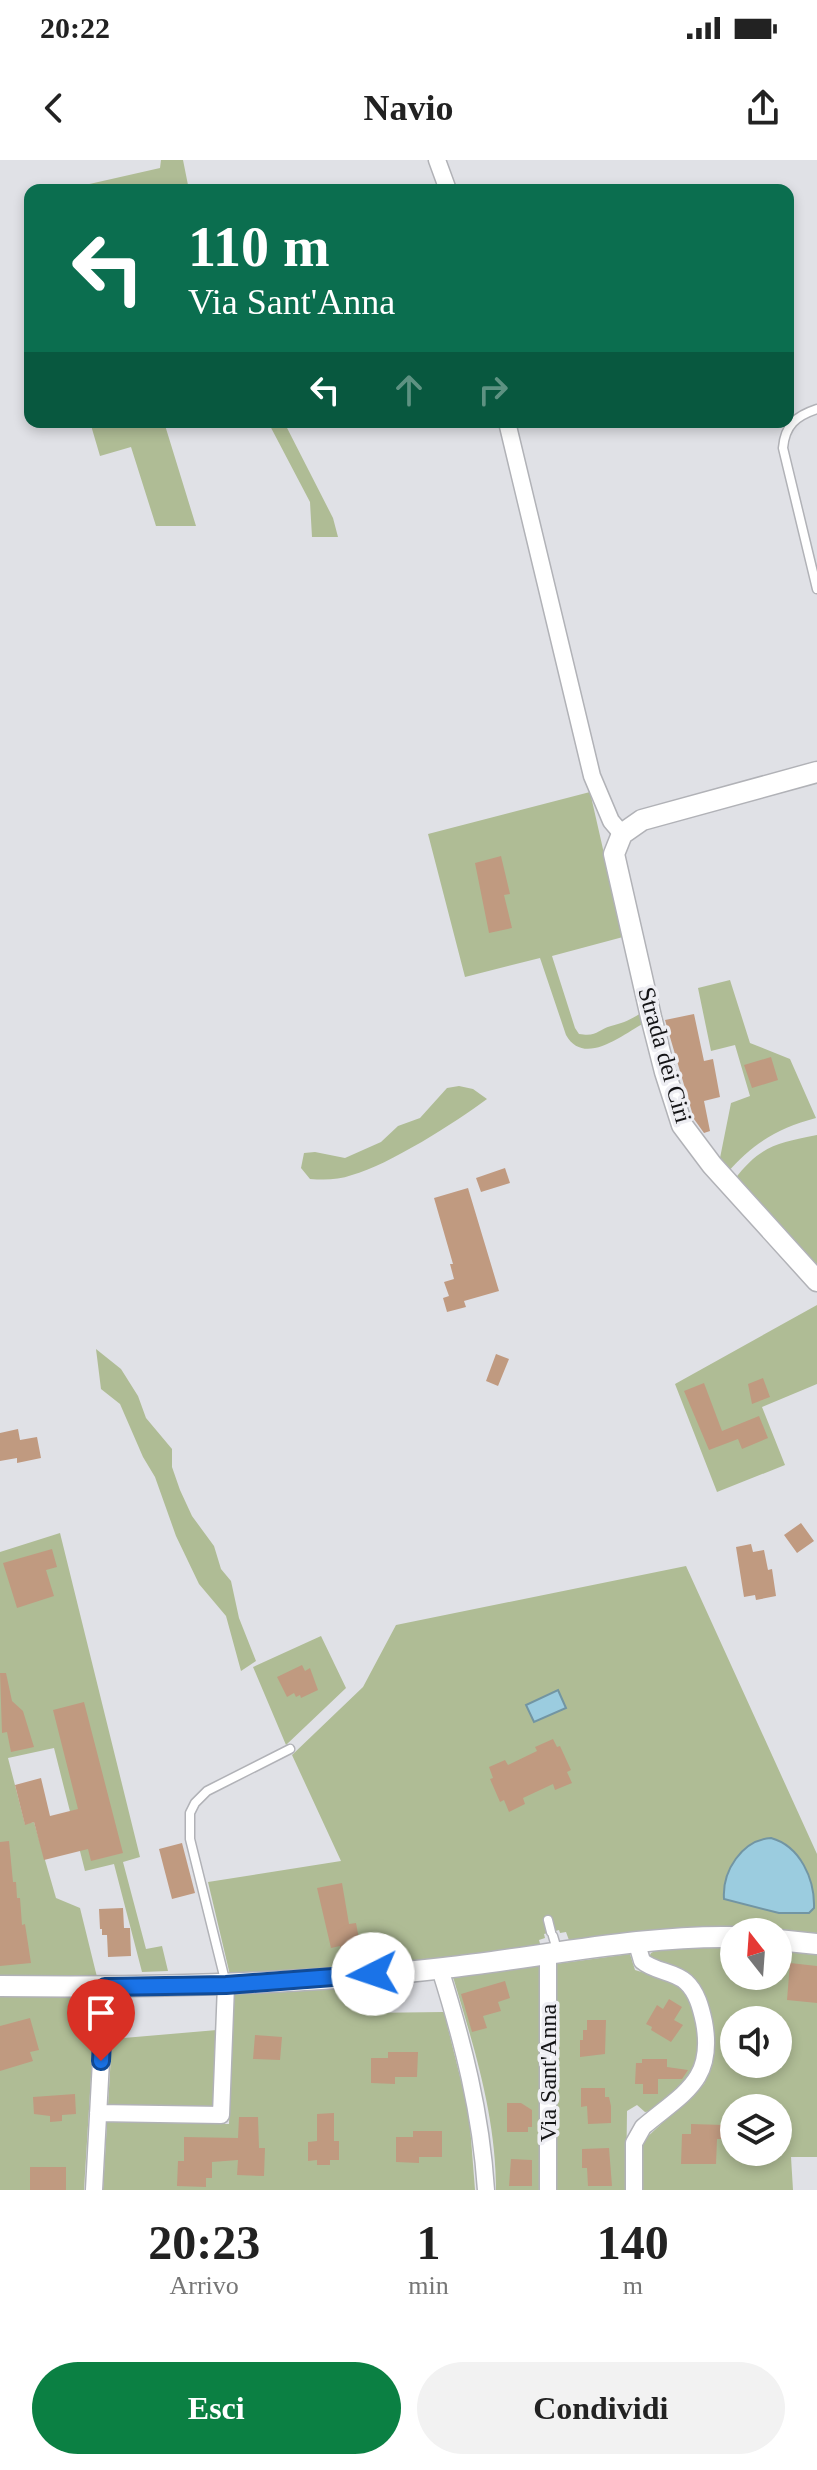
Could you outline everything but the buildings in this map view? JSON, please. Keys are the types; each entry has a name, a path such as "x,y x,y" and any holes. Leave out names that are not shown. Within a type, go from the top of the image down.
{"street":[{"path":"437,160 446,184"},
{"path":"508,428 592,776 611,821 622,834 650,816 817,772"},
{"name":"Strada dei Ciri","path":"622,834 616,847 615,862 661,1059 682,1125 712,1165 817,1281"},
{"path":"0,1986 226,1985 440,1969 552,1944 637,1944 720,1937"},
{"path":"792,1941 817,1944"},
{"name":"Via Sant'Anna","path":"548,2190 552,1944"},
{"path":"634,2190 636,2137 643,2127 699,2078 708,2053 703,2019 691,1987 677,1976 648,1966 642,1961 637,1944"},
{"path":"440,1969 474,2091 483,2145 486,2190"},
{"path":"98,2113 221,2115 226,1985"},
{"path":"94,2190 105,1987"}],"lane":[{"path":"794,420 817,409"},
{"path":"788,428 783,448 817,589"},
{"path":"226,1985 190,1839 190,1813 207,1791 290,1749"},
{"path":"548,1920 552,1944"}],"green space":[{"path":"161,160 183,160 188,184 89,184 160,168"},
{"path":"92,428 166,428 196,526 156,526 131,447 100,456"},
{"path":"271,428 287,428 333,518 338,537 312,537 310,502"},
{"path":"590,792 623,937 552,956 579,1034 594,1034 641,1013 644,1023 604,1046 583,1048 566,1035 540,958 465,977 428,834"},
{"path":"730,980 750,1043 790,1059 816,1118 767,1138 727,1173 719,1163 731,1103 750,1096 735,1045 711,1051 698,988"},
{"path":"459,1086 473,1089 487,1099 403,1153 367,1170 337,1179 310,1179 301,1168 304,1153 345,1158 381,1142 398,1126 420,1118 447,1088"},
{"path":"817,1135 817,1271 734,1180 752,1160 770,1148"},
{"path":"817,1305 817,1384 762,1407 785,1465 717,1492 675,1384"},
{"path":"96,1349 121,1369 138,1396 146,1418 172,1449 172,1467 180,1490 192,1516 214,1546 221,1569 231,1581 239,1618 256,1661 241,1671 226,1616 199,1584 176,1536 155,1477 120,1404 101,1389"},
{"path":"60,1533 140,1857 123,1862 146,1949 162,1946 168,1971 142,1972 114,1864 85,1871 54,1748 8,1758 25,1824 34,1822 56,1898 80,1908 97,1977 0,1978 0,1552"},
{"path":"686,1566 817,1854 817,1933 792,1932 792,1918 720,1918 720,1928 666,1930 570,1943 566,1932 560,1933 559,1930 544,1934 545,1938 539,1940 541,1947 389,1964 230,1975 208,1882 341,1861 292,1755 363,1687 396,1625"},
{"path":"321,1636 346,1688 286,1745 253,1667"},
{"path":"720,1947 720,1990 792,1990 792,1952 817,1955 817,2157 792,2157 792,2094 720,2094 720,2166 792,2166 793,2190 641,2190 644,2140 704,2084 711,2068 714,2048 708,2013 649,1957 657,1950"},
{"path":"630,1954 635,1970 671,1981 688,1996 700,2042 698,2065 680,2088 652,2111 645,2112 637,2105 627,2111 626,2190 556,2190 555,1964"},
{"path":"540,1966 540,2190 496,2190 488,2109 453,1977"},
{"path":"366,1985 365,2013 444,2012 469,2113 475,2190 103,2190 107,2122 229,2124 233,1994"},
{"path":"0,1995 96,1996 84,2190 0,2190"},
{"path":"217,2030 213,2106 108,2105 112,2039"}],"water":[{"path":"558,1690 566,1708 534,1722 526,1705"},
{"path":"771,1838 790,1848 804,1865 814,1897 814,1908 809,1913 779,1913 724,1899 726,1878 736,1859 751,1844"}],"route":[{"path":"101,2061 105,1987 226,1985 373,1974"}]}
